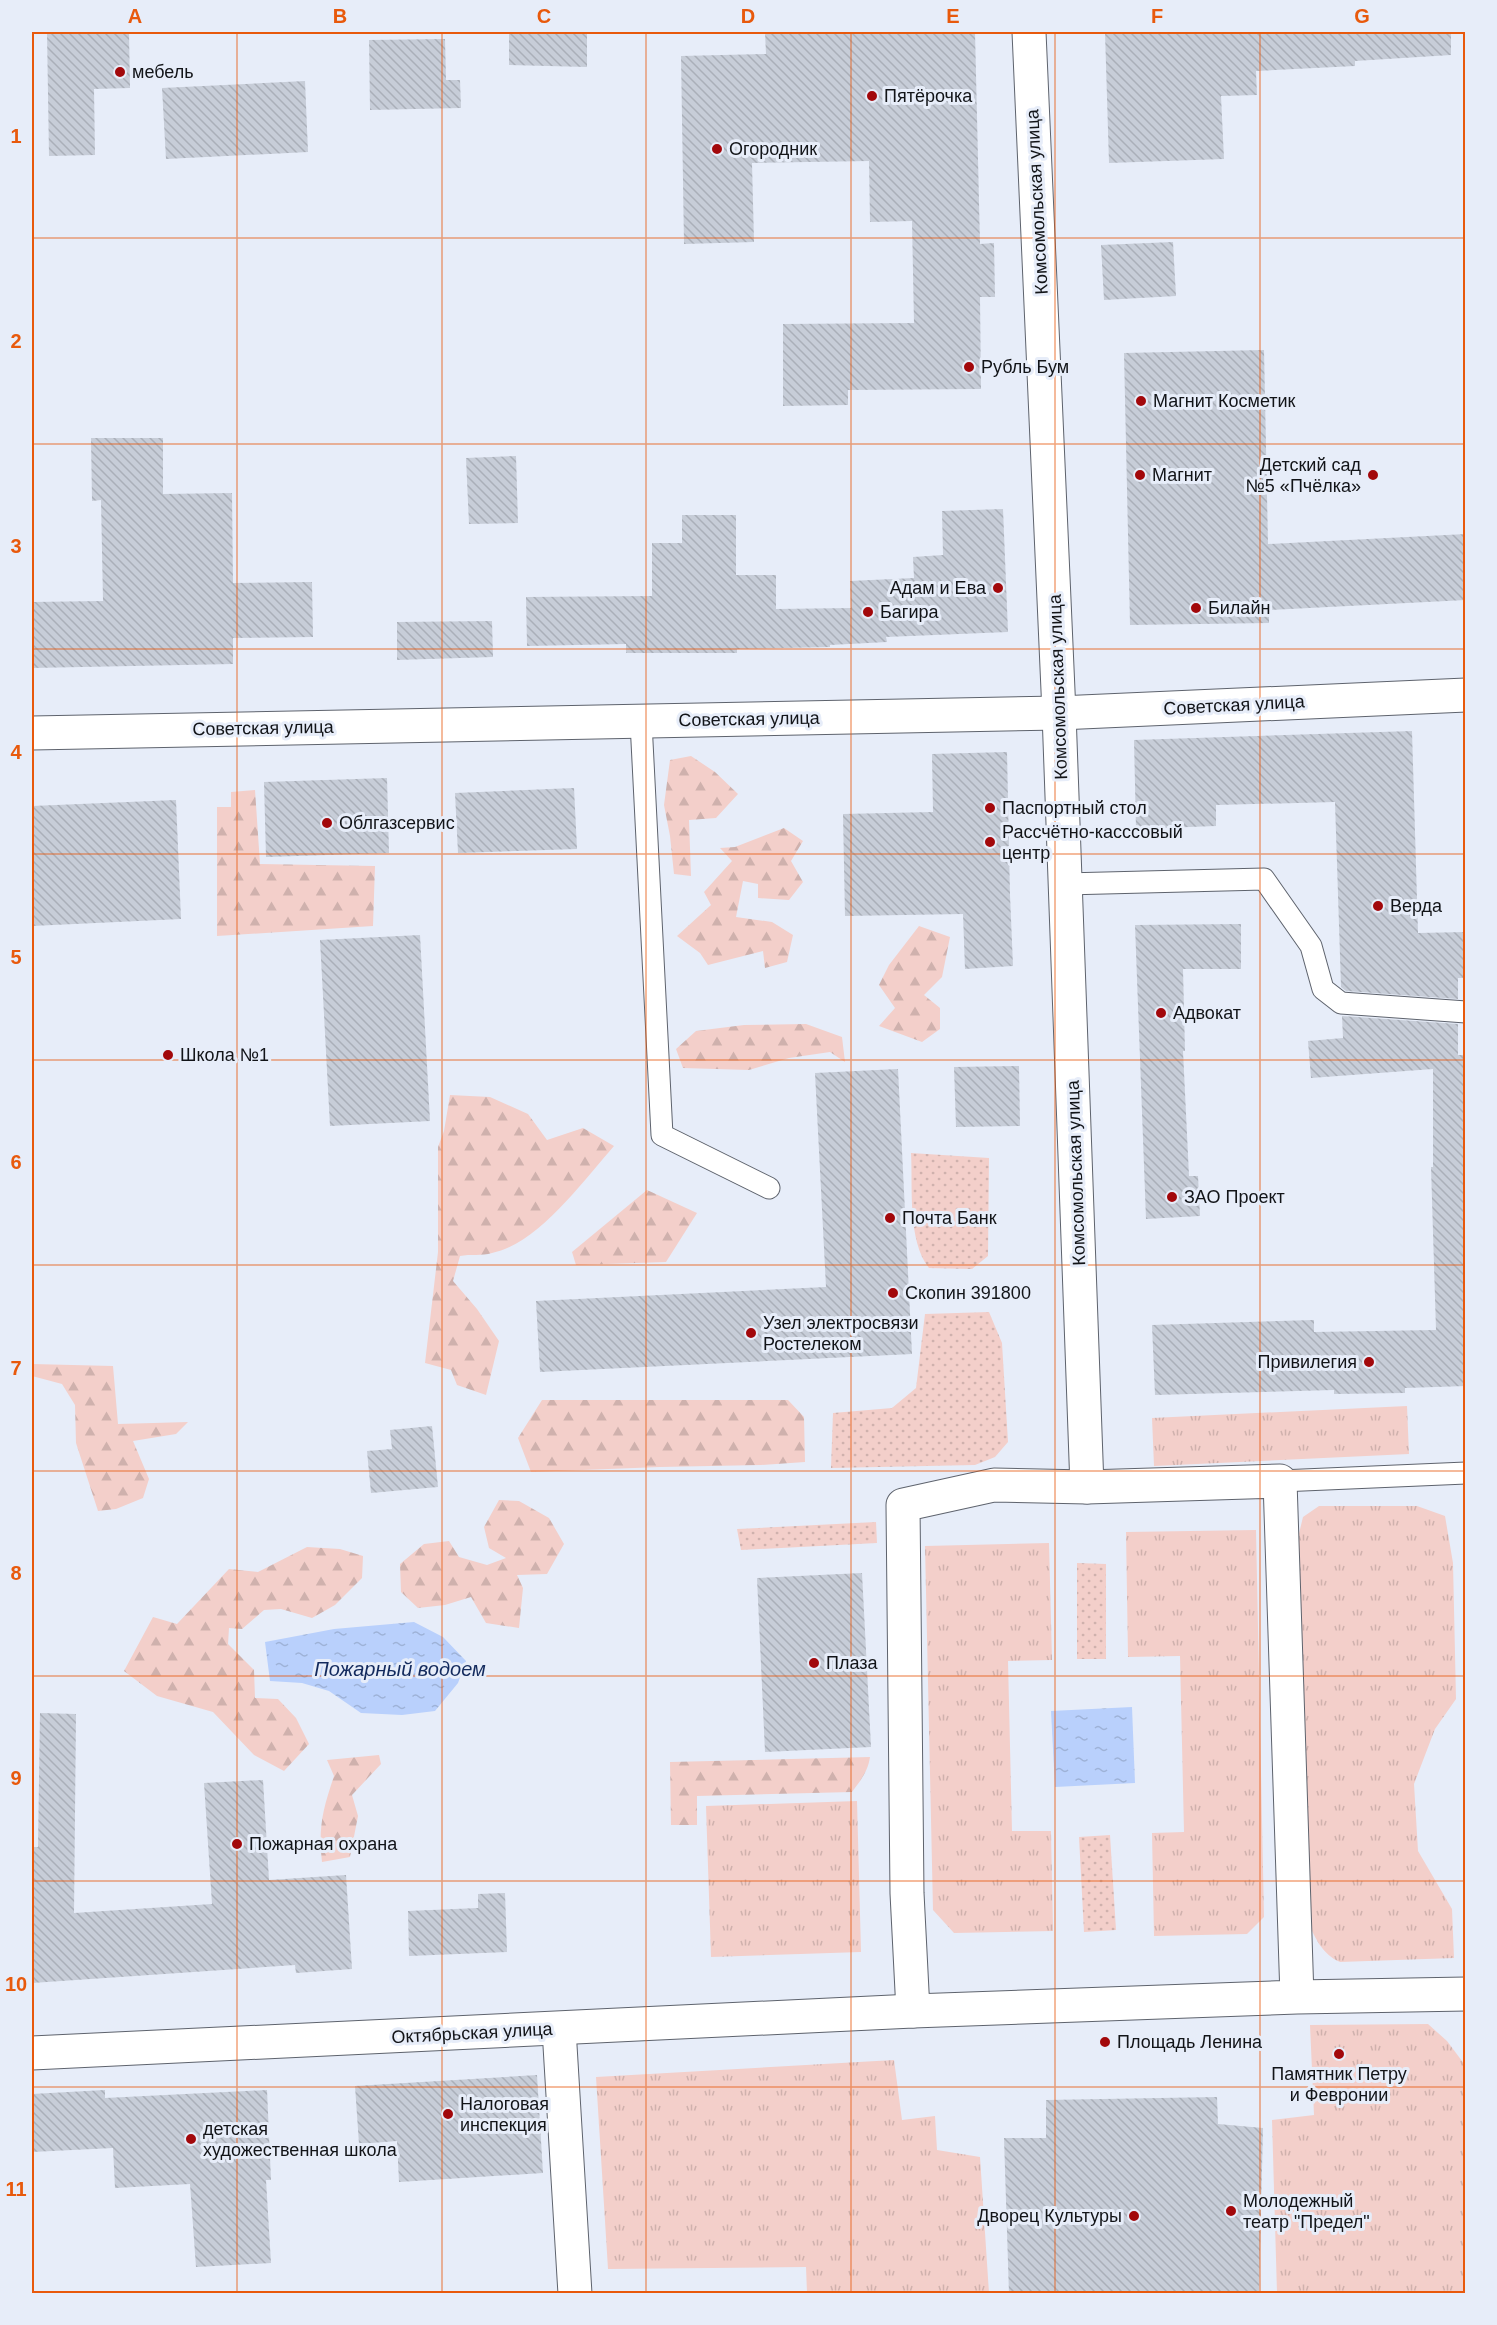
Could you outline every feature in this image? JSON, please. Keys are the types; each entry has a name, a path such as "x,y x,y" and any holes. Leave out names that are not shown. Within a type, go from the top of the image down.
{"street":[{"name":"Комсомольская улица","path":"1029,32 1059,713 1087,1487"},
{"name":"Советская улица","path":"32,733 1059,713 1466,695"},
{"path":"913,2011 907,1893 903,1505 994,1485 1087,1487 1280,1481 1296,1997"},
{"name":"Октябрьская улица","path":"32,2053 913,2011 1296,1997 1466,1994"},
{"path":"560,2028 575,2294"}],"lane":[{"path":"641,722 662,1135 769,1188"},
{"path":"1065,884 1264,879 1311,946 1323,989 1341,1003 1466,1012"},
{"path":"1280,1481 1466,1473"}],"green space":[{"path":"691,756 715,772 738,794 716,818 689,820 691,876 674,874 664,805 670,760"},
{"path":"255,790 260,864 375,866 373,926 217,936 217,807 231,807 231,792"},
{"path":"784,828 803,841 791,861 803,882 789,900 758,898 758,884 743,881 736,917 772,922 793,935 787,962 765,968 763,951 708,965 700,953 677,936 711,905 704,892 732,861 720,848 735,847"},
{"path":"919,926 950,937 942,977 924,995 940,1008 940,1029 922,1042 879,1026 895,1008 879,985 889,965"},
{"path":"806,1024 842,1037 845,1062 830,1052 789,1058 749,1070 683,1068 676,1049 696,1031 744,1025"},
{"path":"450,1095 490,1097 528,1114 547,1140 583,1128 614,1146 559,1209 526,1237 509,1247 492,1253 460,1256 453,1281 477,1309 499,1341 486,1395 457,1385 451,1370 425,1363 438,1252 438,1147 444,1131"},
{"path":"911,1153 989,1158 988,1256 972,1269 929,1268 922,1256 917,1243 912,1213"},
{"path":"647,1190 697,1213 666,1262 576,1265 572,1252"},
{"path":"989,1312 1002,1343 1008,1442 995,1457 975,1465 831,1468 833,1413 892,1408 916,1388 925,1314"},
{"path":"32,1364 113,1366 118,1424 188,1422 176,1434 133,1441 149,1479 143,1498 116,1509 98,1511 76,1443 75,1405 62,1384 32,1376"},
{"path":"542,1400 788,1400 804,1417 805,1462 531,1472 518,1438"},
{"path":"1407,1406 1409,1454 1154,1466 1152,1418"},
{"path":"499,1500 519,1501 549,1518 564,1544 547,1574 517,1575 523,1588 519,1628 486,1623 471,1597 445,1605 418,1608 401,1592 400,1564 424,1544 449,1541 459,1557 487,1565 506,1558 489,1548 484,1527"},
{"path":"1319,1506 1417,1506 1445,1516 1453,1563 1456,1699 1435,1729 1414,1784 1418,1851 1452,1909 1454,1958 1340,1962 1324,1950 1308,1922 1296,1546 1303,1517"},
{"path":"876,1522 877,1543 741,1550 737,1529"},
{"path":"1256,1530 1264,1917 1247,1934 1154,1936 1152,1833 1184,1832 1180,1656 1128,1657 1126,1532"},
{"path":"1049,1543 1052,1660 1008,1661 1012,1831 1051,1831 1053,1931 954,1933 933,1910 925,1546"},
{"path":"307,1547 340,1549 363,1556 362,1578 335,1605 312,1618 281,1609 264,1610 242,1629 229,1628 228,1644 254,1670 255,1698 278,1699 296,1718 309,1744 284,1771 254,1755 213,1712 157,1696 124,1671 153,1617 177,1624 229,1569 258,1572"},
{"path":"1077,1563 1106,1564 1106,1659 1077,1659"},
{"path":"379,1755 381,1764 352,1795 358,1816 350,1857 322,1862 322,1818 334,1776 327,1760"},
{"path":"870,1757 866,1771 852,1792 697,1796 697,1825 671,1825 670,1762"},
{"path":"857,1801 861,1952 711,1957 706,1806"},
{"path":"1110,1835 1116,1930 1084,1932 1079,1837"},
{"path":"1428,2024 1447,2041 1465,2065 1465,2293 1277,2293 1272,2120 1314,2115 1310,2025"},
{"path":"894,2060 902,2120 935,2116 937,2150 980,2157 989,2293 807,2293 806,2267 608,2269 596,2077"}],"water":[{"name":"Пожарный водоем","path":"414,1622 443,1637 466,1661 458,1683 435,1711 402,1715 361,1713 329,1691 302,1683 270,1681 265,1642 334,1629"},
{"path":"1132,1707 1135,1783 1055,1787 1051,1711"}],"building":[{"path":"47,32 129,32 130,88 94,89 95,155 49,156"},
{"path":"509,32 587,32 587,67 509,65"},
{"path":"765,32 975,32 980,244 994,243 995,297 980,297 981,389 848,390 848,405 783,406 783,324 914,323 912,221 870,222 869,161 752,163 754,242 684,244 681,56 766,54"},
{"path":"1105,32 1451,32 1451,55 1355,61 1355,66 1256,71 1257,95 1221,96 1224,159 1109,163"},
{"path":"445,39 446,80 460,80 461,108 370,110 369,40"},
{"path":"305,81 308,152 166,159 162,88"},
{"path":"1173,242 1176,296 1104,300 1101,245"},
{"path":"1264,350 1268,544 1466,534 1466,600 1269,610 1269,623 1130,625 1124,353"},
{"path":"91,438 163,438 163,494 232,493 233,583 312,582 313,637 233,638 233,664 32,668 32,602 103,601 101,500 92,501"},
{"path":"516,456 518,523 469,524 466,458"},
{"path":"1003,509 1008,632 886,637 887,642 830,645 830,647 737,649 737,653 626,653 626,644 527,646 526,597 652,596 652,543 682,543 682,515 736,515 736,575 776,575 776,609 851,608 850,581 914,578 913,557 943,555 942,511"},
{"path":"492,621 493,657 397,660 397,622"},
{"name":"Верда","path":"1412,731 1418,933 1466,932 1466,978 1458,978 1458,999 1346,991 1341,987 1335,802 1216,805 1216,826 1136,829 1134,740"},
{"path":"1007,752 1013,966 965,969 963,914 845,916 843,814 933,812 932,754"},
{"name":"Облгазсервис","path":"387,778 389,853 266,857 264,782"},
{"path":"574,788 577,849 458,853 455,793"},
{"path":"176,800 181,919 32,926 32,806"},
{"path":"1241,924 1241,969 1183,969 1185,1051 1183,1051 1189,1176 1198,1176 1200,1216 1146,1219 1135,925"},
{"path":"420,935 430,1121 330,1126 320,940"},
{"path":"1342,1016 1458,1024 1458,1055 1466,1055 1466,1386 1405,1388 1405,1393 1334,1394 1334,1390 1155,1395 1152,1325 1314,1320 1314,1332 1436,1330 1431,1167 1433,1167 1433,1069 1311,1078 1308,1041 1343,1038"},
{"path":"1019,1066 1020,1126 956,1127 954,1067"},
{"path":"898,1069 912,1354 540,1372 536,1301 826,1287 815,1073"},
{"path":"432,1426 438,1487 371,1493 367,1451 392,1449 390,1430"},
{"name":"Плаза","path":"862,1573 871,1747 765,1752 757,1578"},
{"path":"40,1713 76,1714 74,1913 212,1904 204,1783 263,1780 269,1880 346,1875 352,1969 296,1973 295,1965 32,1983 32,1847 38,1847"},
{"path":"505,1893 507,1952 409,1956 408,1911 478,1908 478,1894"},
{"name":"Налоговая инспекция","path":"537,2075 543,2173 399,2182 397,2141 359,2144 355,2086"},
{"path":"105,2090 105,2098 267,2090 271,2180 266,2180 271,2263 196,2267 190,2184 115,2188 113,2148 32,2152 32,2094"},
{"name":"Дворец Культуры","path":"1217,2097 1218,2124 1263,2128 1259,2294 1009,2294 1004,2138 1046,2138 1046,2100"}],"place":[{"name":"мебель","path":"120,72"},
{"name":"Пятёрочка","path":"872,96"},
{"name":"Огородник","path":"717,149"},
{"name":"Рубль Бум","path":"969,367"},
{"name":"Магнит Косметик","path":"1141,401"},
{"name":"Магнит","path":"1140,475"},
{"name":"Детский сад №5 «Пчёлка»","path":"1373,475"},
{"name":"Адам и Ева","path":"998,588"},
{"name":"Билайн","path":"1196,608"},
{"name":"Багира","path":"868,612"},
{"name":"Паспортный стол","path":"990,808"},
{"name":"Облгазсервис","path":"327,823"},
{"name":"Рассчётно-касссовый центр","path":"990,842"},
{"name":"Верда","path":"1378,906"},
{"name":"Адвокат","path":"1161,1013"},
{"name":"Школа №1","path":"168,1055"},
{"name":"ЗАО Проект","path":"1172,1197"},
{"name":"Почта Банк","path":"890,1218"},
{"name":"Скопин 391800","path":"893,1293"},
{"name":"Узел электросвязи Ростелеком","path":"751,1333"},
{"name":"Привилегия","path":"1369,1362"},
{"name":"Плаза","path":"814,1663"},
{"name":"Пожарная охрана","path":"237,1844"},
{"name":"Площадь Ленина","path":"1105,2042"},
{"name":"Памятник Петру и Февронии","path":"1339,2054"},
{"name":"Налоговая инспекция","path":"448,2114"},
{"name":"детская художественная школа","path":"191,2139"},
{"name":"Молодежный театр \"Предел\"","path":"1231,2211"},
{"name":"Дворец Культуры","path":"1134,2216"}]}
